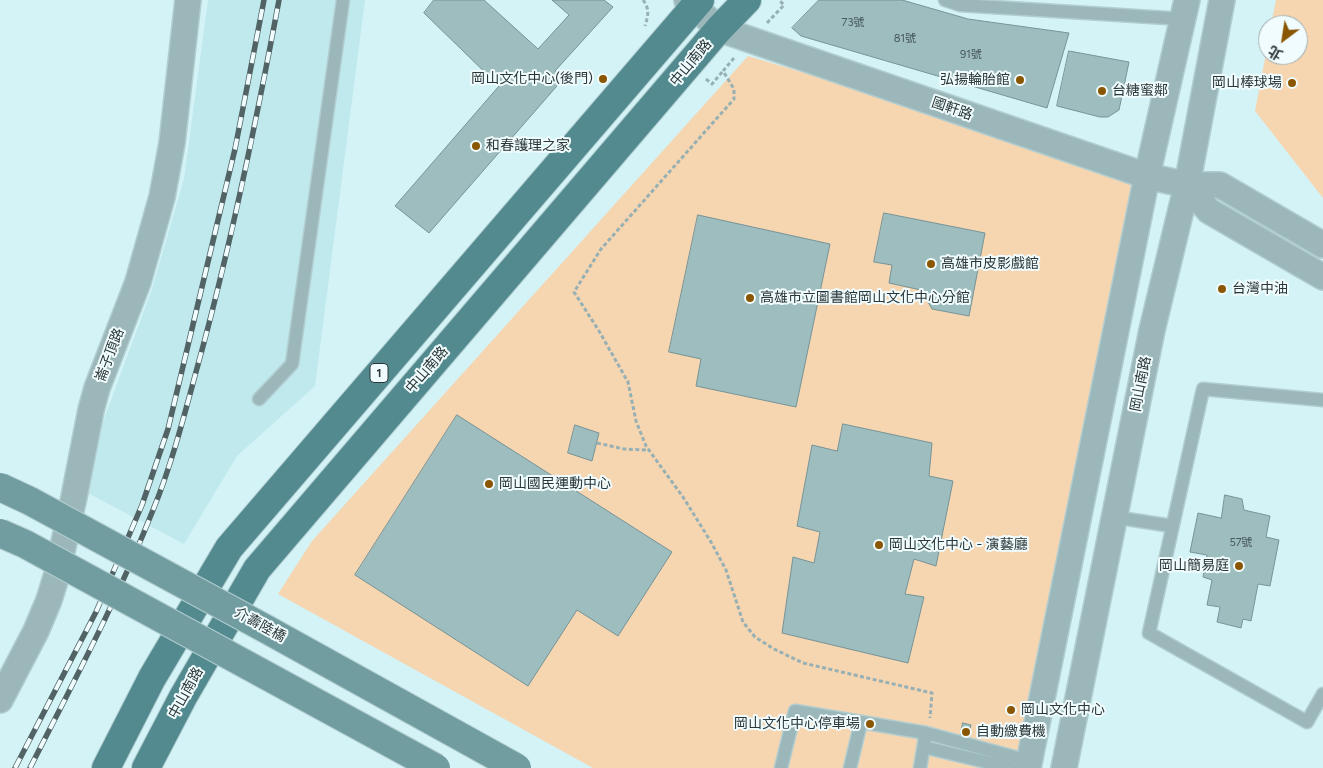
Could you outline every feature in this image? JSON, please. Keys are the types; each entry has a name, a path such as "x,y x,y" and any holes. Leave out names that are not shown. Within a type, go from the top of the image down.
{"main road":[{"name":"中山南路","path":"146,768 183,697 257,569 719,29 747,0"},
{"name":"1","path":"106,768 152,678 229,548 650,59 693,2"},
{"name":"介壽陸橋","path":"0,487 30,501 266,629 517,768"},
{"path":"0,533 25,544 436,768"}],"street":[{"name":"崙子頂路","path":"0,700 36,631 49,600 57,574 72,507 91,410 138,282 162,197 172,142 188,0"},
{"name":"岡山南路","path":"1064,768 1152,330 1187,185 1222,0"},
{"path":"693,2 719,29"},
{"path":"1023,766 1147,176 1185,10"},
{"name":"國軒路","path":"719,29 1147,176 1187,185 1220,185 1323,245"},
{"path":"1187,185 1209,211 1323,277"}],"lane":[{"path":"259,399 292,364 343,0"},
{"path":"945,0 960,5 1185,10"},
{"path":"1323,400 1202,389 1149,632 1307,722 1323,694"},
{"path":"1114,517 1172,526"},
{"path":"781,768 795,711 926,733 1023,766"},
{"path":"850,768 861,722"},
{"path":"920,768 926,733"},
{"path":"924,747 1023,766"}],"path":[{"path":"779,0 784,5 723,71 734,89 734,99 601,249 574,292 600,331 628,382 636,421 648,450 683,497 726,570 743,622 755,637 774,649 803,663 932,693 926,733"},
{"path":"596,443 624,449 648,450"}],"shaded area":[{"path":"208,0 365,0 315,386 237,456 184,544 88,493 95,443 151,292 184,179"},
{"name":"岡山棒球場","path":"1276,0 1323,0 1323,198 1255,111 1264,65 1308,65 1308,15 1273,15"},
{"path":"748,56 1147,176 1026,768 593,768 278,594 312,541"}],"building":[{"name":"和春護理之家","path":"434,0 484,0 538,49 569,15 552,0 604,0 613,7 555,71 563,79 429,233 395,206 499,86 424,13"},
{"path":"819,0 902,0 968,19 1069,33 1047,108 801,36 792,28"},
{"path":"1069,51 1129,62 1119,110 1108,117 1100,117 1057,106"},
{"name":"高雄市皮影戲館","path":"884,213 985,233 969,316 932,309 921,290 889,283 892,265 874,262"},
{"name":"高雄市立圖書館岡山文化中心分館","path":"698,215 830,244 796,407 696,386 701,359 669,352"},
{"name":"岡山國民運動中心","path":"457,415 672,552 618,636 577,610 528,686 355,575"},
{"name":"岡山文化中心 - 演藝廳","path":"843,424 932,443 929,476 953,481 936,566 914,559 905,594 924,597 908,663 782,633 793,557 814,563 820,532 797,526 812,445 837,451"},
{"path":"575,425 599,433 592,461 568,453"},
{"name":"岡山簡易庭","path":"1225,495 1242,499 1244,510 1270,516 1266,537 1279,540 1270,586 1258,584 1251,621 1243,619 1241,628 1217,622 1220,607 1207,605 1212,580 1203,577 1207,555 1190,552 1198,513 1221,518"},
{"name":"自動繳費機","path":"963,723 971,725 968,740 960,738"}],"railway":[{"path":"15,768 96,612 142,505 168,429 235,149 264,0"},
{"path":"30,768 125,576 153,510 174,451 224,263 253,132 279,0"}],"place":[{"name":"岡山文化中心(後門)","path":"603,79"},
{"name":"弘揚輪胎館","path":"1020,80"},
{"name":"岡山棒球場","path":"1292,83"},
{"name":"台糖蜜鄰","path":"1102,91"},
{"name":"和春護理之家","path":"476,146"},
{"name":"高雄市皮影戲館","path":"931,264"},
{"name":"台灣中油","path":"1222,289"},
{"name":"高雄市立圖書館岡山文化中心分館","path":"750,298"},
{"name":"岡山國民運動中心","path":"489,484"},
{"name":"岡山文化中心 - 演藝廳","path":"879,545"},
{"name":"岡山簡易庭","path":"1239,566"},
{"name":"岡山文化中心","path":"1011,710"},
{"name":"岡山文化中心停車場","path":"870,724"},
{"name":"自動繳費機","path":"966,732"}]}
